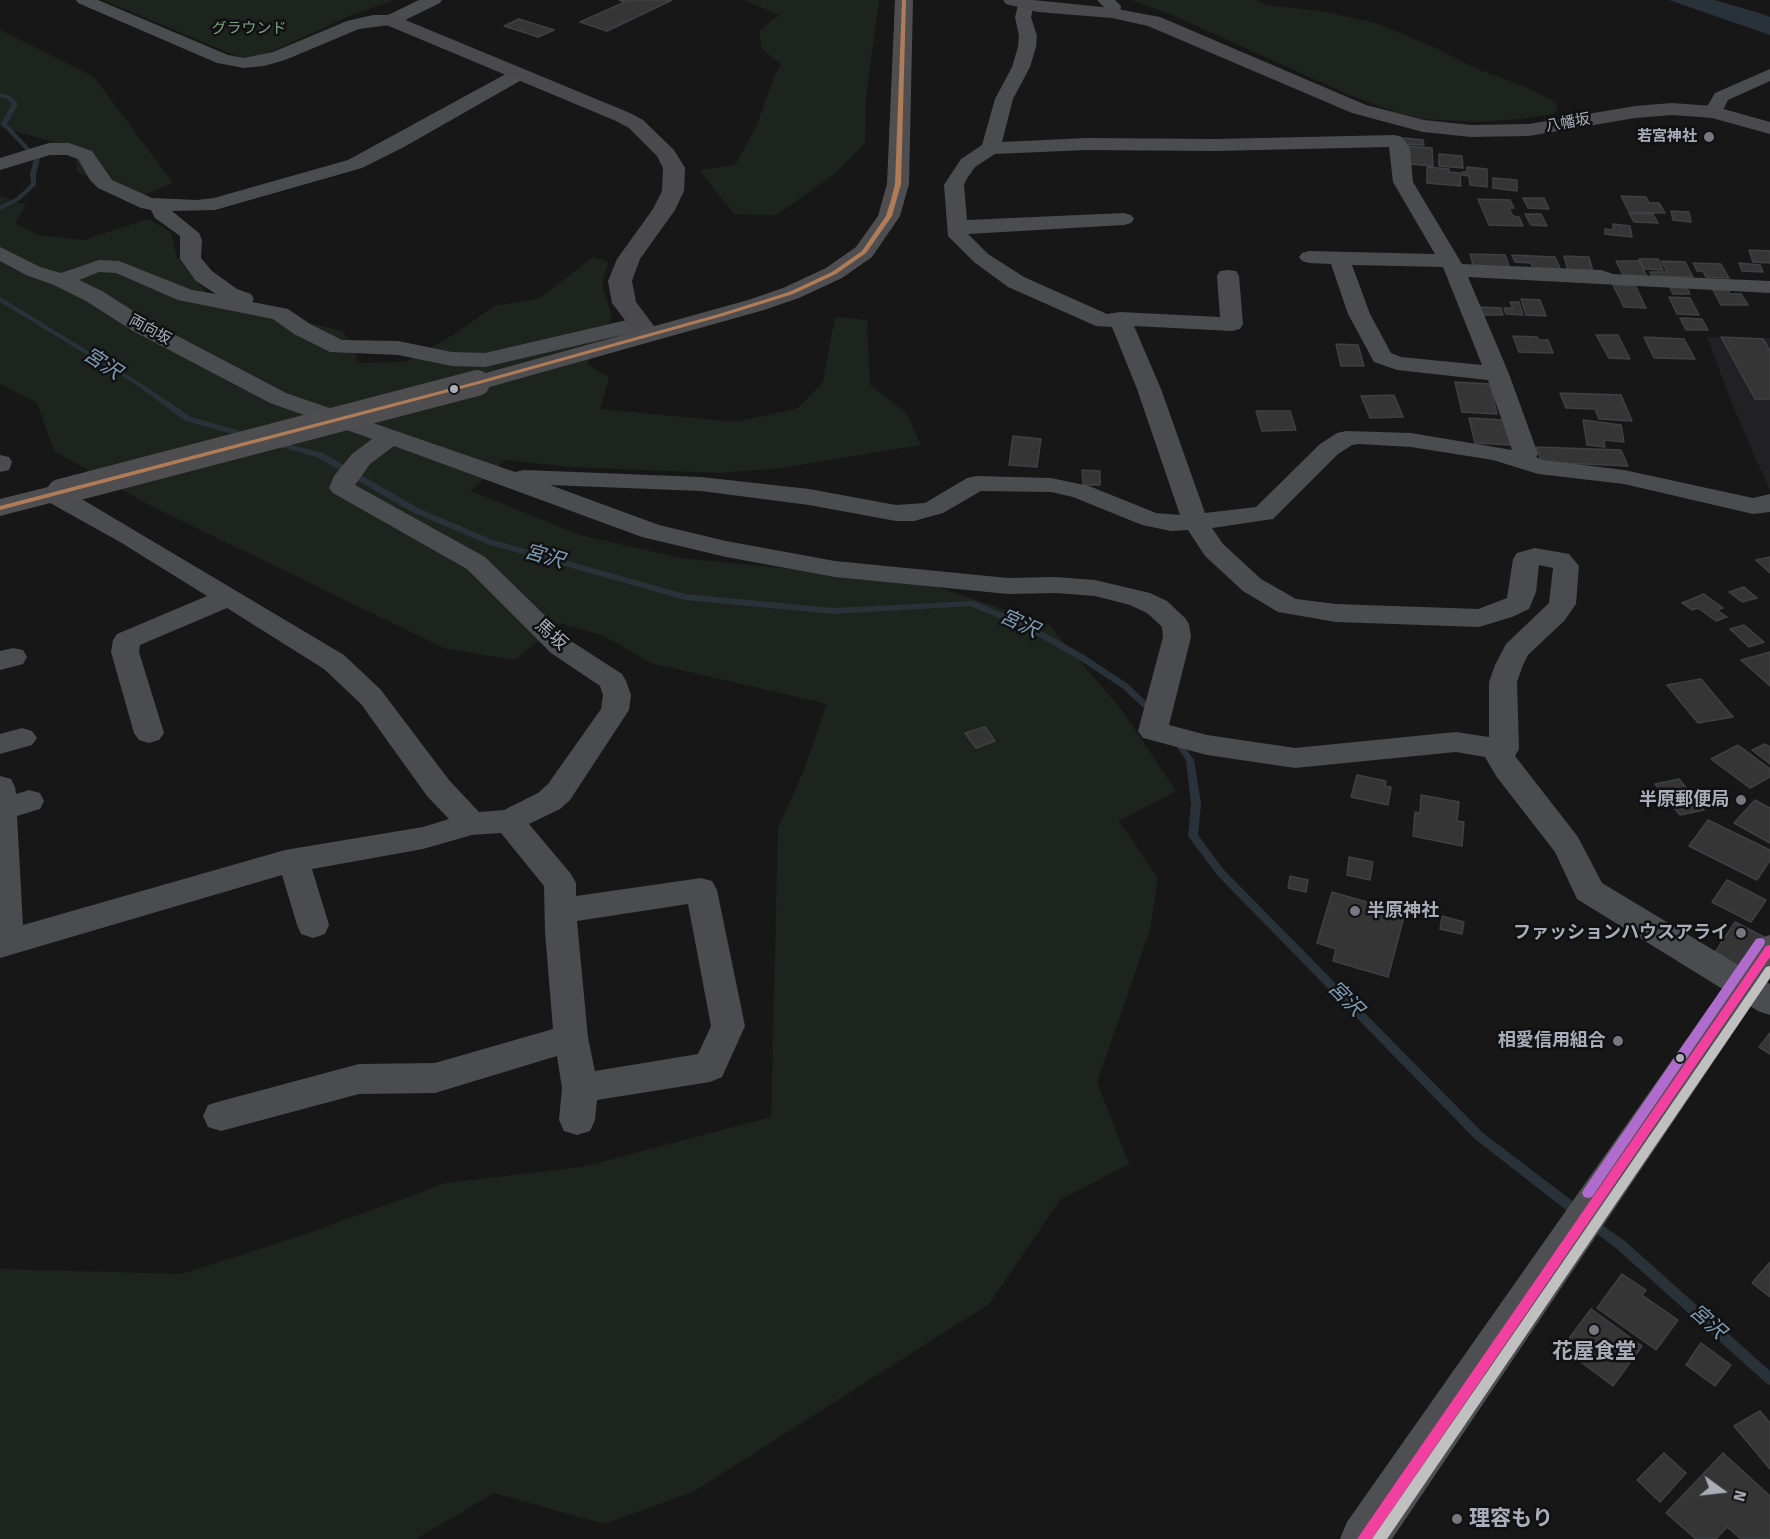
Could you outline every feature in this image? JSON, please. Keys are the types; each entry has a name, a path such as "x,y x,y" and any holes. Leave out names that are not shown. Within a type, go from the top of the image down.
{"highway":[{"path":"0,508 477,383 644,329 756,305 790,293 834,273 864,252 889,216 897,184 904,0"}],"main road":[{"path":"1364,1539 1586,1217 1757,993 1770,949"}],"street":[{"path":"84,0 223,59 244,63 272,58 352,25 373,20 391,20 636,124 657,142 667,154 674,168 673,191 669,202 629,259 620,281 624,303 644,329 485,360 453,359 398,348 338,348 280,314 229,294 204,276 190,259 192,240 189,233 162,214 160,204"},
{"path":"391,20 434,0"},
{"path":"991,148 1004,99 1022,67 1027,47 1028,36 1019,3"},
{"name":"八幡坂","path":"1019,3 1108,7 1153,21 1359,109 1423,126 1471,131 1517,130 1658,109 1713,112 1770,128"},
{"path":"4,162 39,151 69,149 85,155 97,176 105,184 148,204 197,206 215,204 354,164 397,143 519,74"},
{"path":"1713,112 1721,97 1770,74"},
{"path":"1228,276 1232,324 1104,321 1016,282 962,242 958,236 954,185 956,179 968,164 991,148 1086,144 1215,145 1395,141 1404,132 1423,126"},
{"path":"1395,141 1400,149 1403,182 1451,266 1497,374 1526,454 1519,459"},
{"path":"958,227 1124,219"},
{"name":"両向坂","path":"0,253 33,271 62,280 94,296 141,326 261,391 389,438 503,476"},
{"path":"1309,257 1601,276 1609,280 1770,287"},
{"path":"1340,258 1359,314 1382,357 1397,363 1497,374"},
{"path":"62,280 84,270 111,266 186,295 280,314"},
{"path":"503,476 641,527 726,549 834,569 1008,586 1056,585 1095,588 1121,592 1140,599 1157,607 1175,624 1177,637 1153,731 1207,745 1295,758 1456,742 1504,749 1503,682 1516,650 1554,615 1562,604 1566,566 1560,560 1535,556 1526,559 1523,592 1519,603 1479,618 1336,613 1288,606 1252,585 1214,550 1195,522 1149,389 1120,320"},
{"name":"馬坂","path":"389,438 361,459 343,481 342,488 476,563 561,646 612,681 617,695 615,710 559,792 549,801 509,821"},
{"path":"503,476 701,484 789,494 897,513 914,513 934,508 976,483 1051,485 1080,491 1151,520 1171,523 1195,522 1264,514 1329,449 1346,438 1411,440 1519,459 1538,467 1624,477 1753,506 1762,506 1770,502"},
{"path":"56,493 334,662 371,697 438,788 472,824"},
{"path":"149,733 125,652 127,640 229,597"},
{"path":"1496,749 1507,769 1567,845 1588,890 1757,993"},
{"path":"10,799 4,944 293,860 423,838 472,824 509,821 560,883 561,932 578,1104 710,1067 728,1026 701,890 562,911"},
{"path":"293,860 313,925"},
{"path":"221,1116 359,1079 435,1078 571,1038"}],"shaded area":[{"path":"1669,0 1715,0 1759,13 1770,17 1770,35"},
{"path":"1707,337 1770,338 1770,491 1732,404"}],"green space":[{"name":"グラウンド","path":"103,0 395,0 351,15 260,57 249,59 241,58"},
{"path":"744,0 879,0 866,97 865,143 836,173 777,215 734,214 699,170 735,165 756,127 781,64 762,49 759,31 779,15"},
{"path":"1131,0 1257,0 1266,5 1320,11 1376,23 1436,48 1479,70 1521,85 1555,102 1558,109 1553,114 1478,122 1422,119 1398,113 1347,94 1170,14"},
{"path":"0,30 94,77 173,183 139,197 77,172 76,159 50,141 0,127"},
{"path":"0,196 26,205 15,223 38,235 84,240 148,219 171,232 177,257 211,298 342,331 356,351 357,363 406,362 458,332 494,306 540,298 593,257 608,262 602,285 612,317 587,364 609,378 600,409 736,422 798,408 823,382 835,317 867,320 870,385 906,413 921,445 781,468 718,473 571,467 505,460 471,491 580,535 680,558 922,582 1048,624 1122,710 1176,791 1119,821 1158,878 1150,930 1097,1082 1129,1164 1060,1200 989,1304 693,1492 604,1524 494,1493 416,1539 0,1539 0,1269 182,1274 311,1232 446,1183 582,1167 771,1117 778,828 802,775 827,704 651,663 604,636 560,623 515,660 446,649 151,506 54,451 37,403 0,384"}],"building":[{"path":"619,0 672,0 607,31 580,22 625,2"},
{"path":"519,19 554,30 538,37 504,26"},
{"path":"1404,138 1423,140 1424,145 1405,144"},
{"path":"1408,146 1432,148 1433,166 1409,164"},
{"path":"1439,154 1462,156 1463,168 1439,166"},
{"path":"1427,167 1449,169 1449,172 1460,173 1461,186 1427,183"},
{"path":"1467,167 1487,169 1487,187 1470,185 1469,176 1462,175 1462,172 1467,172"},
{"path":"1493,178 1517,180 1517,191 1493,188"},
{"path":"1621,196 1646,197 1649,203 1659,203 1665,213 1629,212"},
{"path":"1523,198 1544,198 1549,209 1528,208"},
{"path":"1478,199 1510,200 1514,208 1509,208 1513,216 1519,217 1523,226 1489,225"},
{"path":"1671,211 1689,212 1691,222 1673,220"},
{"path":"1629,213 1653,214 1658,223 1634,222"},
{"path":"1525,214 1541,214 1547,226 1531,225"},
{"path":"1613,224 1630,226 1632,237 1605,234 1605,229 1613,230"},
{"path":"1749,250 1770,251 1770,263 1753,262"},
{"path":"1470,254 1505,255 1510,269 1474,268"},
{"path":"1512,255 1555,257 1561,271 1534,270 1531,263 1515,262"},
{"path":"1564,256 1589,257 1593,272 1568,270"},
{"path":"1639,259 1658,259 1663,270 1645,269"},
{"path":"1616,261 1639,261 1648,278 1624,277"},
{"path":"1661,261 1685,262 1693,277 1652,276 1650,272 1667,272"},
{"path":"1693,263 1721,264 1729,278 1706,277 1703,271 1697,271"},
{"path":"1739,263 1760,265 1763,272 1742,271"},
{"path":"1613,285 1635,285 1646,308 1624,307"},
{"path":"1669,286 1686,286 1690,294 1673,294"},
{"path":"1713,290 1728,290 1730,294 1741,294 1748,305 1721,305"},
{"path":"1669,297 1690,298 1699,315 1677,314"},
{"path":"1521,299 1540,300 1546,316 1526,315"},
{"path":"1510,302 1519,302 1523,315 1506,314 1504,308 1513,308"},
{"path":"1480,307 1501,308 1503,315 1483,315"},
{"path":"1680,318 1702,319 1708,330 1686,330"},
{"path":"1596,335 1618,335 1630,359 1609,358"},
{"path":"1513,336 1548,340 1553,353 1519,352"},
{"path":"1644,337 1684,339 1695,359 1654,358"},
{"path":"1721,337 1763,339 1770,351 1770,399 1755,399"},
{"path":"1336,344 1358,345 1364,366 1341,366"},
{"path":"1455,382 1490,384 1497,414 1462,412"},
{"path":"1560,393 1621,395 1632,421 1599,419 1595,409 1566,408"},
{"path":"1394,395 1403,417 1370,418 1361,396"},
{"path":"1256,411 1290,411 1296,430 1262,431"},
{"path":"1469,418 1504,420 1511,445 1475,443"},
{"path":"1583,420 1621,425 1624,442 1604,440 1605,447 1587,445"},
{"path":"1013,436 1041,439 1037,467 1009,465"},
{"path":"1536,447 1621,450 1628,466 1542,462"},
{"path":"1082,470 1100,471 1100,485 1083,485"},
{"path":"1770,557 1770,573 1756,560"},
{"path":"1744,587 1757,598 1742,602 1729,592"},
{"path":"1704,594 1723,608 1717,610 1727,617 1716,621 1698,608 1692,610 1682,603"},
{"path":"1744,625 1764,642 1749,647 1730,629"},
{"path":"1770,652 1770,686 1741,660"},
{"path":"1701,679 1733,717 1698,723 1667,685"},
{"path":"985,727 995,741 976,748 965,733"},
{"path":"1765,744 1770,747 1770,764 1752,750"},
{"path":"1738,745 1770,769 1770,777 1750,788 1711,759"},
{"path":"1357,775 1386,781 1385,786 1391,787 1388,805 1351,797"},
{"path":"1679,779 1704,810 1680,815 1655,784"},
{"path":"1421,795 1459,802 1457,821 1464,822 1462,846 1413,836 1415,812 1420,813"},
{"path":"1755,800 1770,808 1770,843 1734,823"},
{"path":"1708,820 1770,850 1770,860 1757,880 1689,846"},
{"path":"1349,857 1373,862 1370,880 1347,875"},
{"path":"1290,876 1308,880 1306,892 1288,888"},
{"path":"1727,880 1766,900 1751,922 1712,902"},
{"path":"1332,892 1405,913 1388,977 1333,961 1336,949 1317,943"},
{"path":"1442,916 1464,922 1462,934 1440,929"},
{"path":"1735,922 1768,939 1746,974 1712,957"},
{"path":"1770,1033 1770,1054 1759,1047"},
{"path":"1770,1262 1770,1297 1752,1283"},
{"path":"1622,1274 1646,1290 1642,1295 1678,1320 1656,1350 1597,1308"},
{"name":"花屋食堂","path":"1591,1309 1642,1346 1613,1386 1562,1348"},
{"path":"1701,1343 1731,1365 1715,1386 1686,1365"},
{"path":"1760,1411 1770,1423 1770,1469 1734,1426"},
{"path":"1664,1453 1686,1473 1660,1502 1637,1480"},
{"path":"1723,1453 1770,1496 1770,1539 1741,1539 1727,1527 1716,1539 1696,1539 1666,1513"}],"waterway":[{"name":"宮沢","path":"0,95 8,97 15,104 4,124 37,159 33,174 34,184 18,199 0,208"},
{"name":"宮沢","path":"0,299 140,385 188,419 248,436"},
{"name":"宮沢","path":"276,443 320,455 415,510 490,542 685,597 834,611 971,603 1026,626 1081,657 1125,686 1153,712"},
{"name":"宮沢","path":"1175,739 1190,760 1196,804 1193,836 1220,872 1479,1136 1579,1213"},
{"name":"宮沢","path":"1592,1223 1621,1245 1770,1379"}],"transit line":[{"path":"0,508 477,383 721,315 791,293 834,273 864,252 889,216 894,200 898,184 904,0"},
{"path":"1588,1193 1760,942"},
{"path":"1364,1539 1770,949"},
{"path":"1379,1539 1770,970"}],"place":[{"name":"若宮神社","path":"1709,137"},
{"name":"半原郵便局","path":"1741,800"},
{"name":"半原神社","path":"1355,911"},
{"name":"ファッションハウスアライ","path":"1741,933"},
{"name":"相愛信用組合","path":"1618,1041"},
{"name":"花屋食堂","path":"1594,1330"},
{"name":"理容もり","path":"1457,1519"}]}
